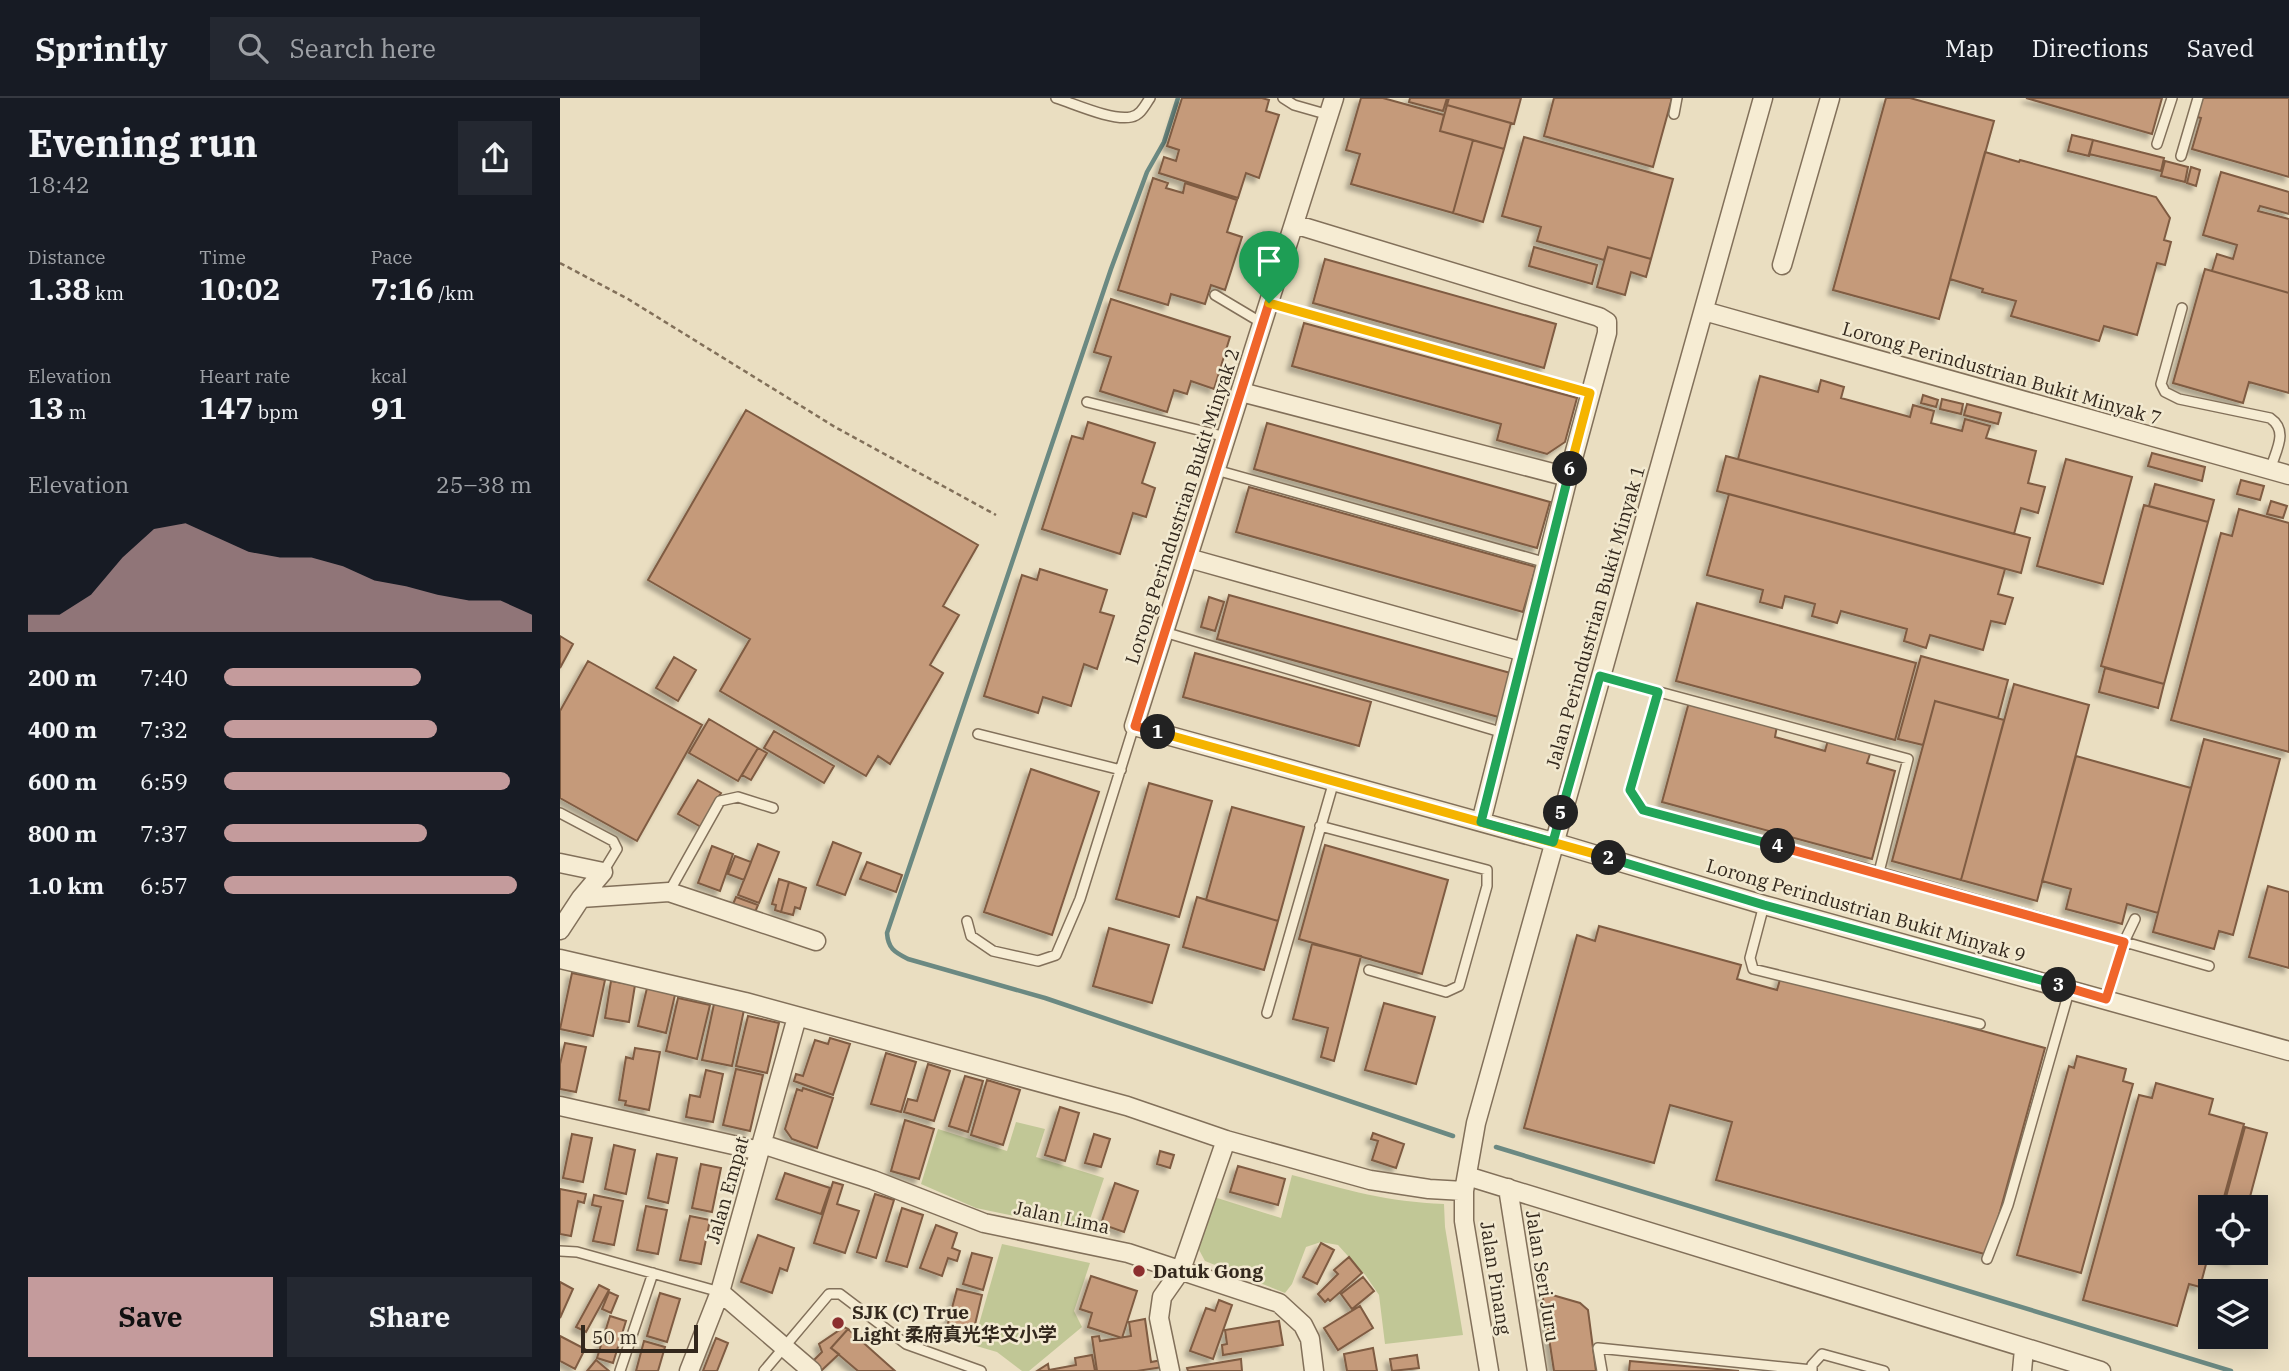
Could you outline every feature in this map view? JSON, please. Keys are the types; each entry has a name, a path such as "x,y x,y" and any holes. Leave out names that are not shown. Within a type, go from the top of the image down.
{"street":[{"name":"Jalan Perindustrian Bukit Minyak 1","path":"1466,1183 1476,1123 1763,98"},
{"path":"1782,265 1830,98"},
{"name":"Lorong Perindustrian Bukit Minyak 2","path":"1135,726 1331,107"},
{"path":"1294,224 1599,317 1607,322 1607,333 1481,822"},
{"name":"Lorong Perindustrian Bukit Minyak 7","path":"1704,311 2289,475"},
{"path":"1241,392 1568,477"},
{"path":"1188,558 1524,652"},
{"name":"Lorong Perindustrian Bukit Minyak 9","path":"1135,726 2289,1051"},
{"path":"560,863 603,872"},
{"path":"560,930 571,906 603,872"},
{"path":"571,906 669,891 816,941"},
{"path":"560,958 746,1002 1127,1106 1226,1140 1370,1180 1429,1189 1466,1183 1508,1188 2101,1371"},
{"name":"Jalan Empat","path":"690,1371 720,1292 797,1017"},
{"name":"Jalan Lima","path":"560,1106 761,1147 873,1180 984,1223 1128,1253 1279,1303 1303,1325 1310,1339 1314,1371"},
{"path":"1170,1371 1159,1318 1163,1297 1181,1270 1226,1140"},
{"name":"Jalan Pinang","path":"1466,1183 1464,1221 1489,1371"},
{"name":"Jalan Seri Juru","path":"1508,1188 1537,1371"},
{"path":"720,1292 812,1371"},
{"path":"2022,1371 2024,1349"}],"lane":[{"path":"1056,98 1109,115 1131,117 1142,111 1150,98"},
{"path":"1283,98 1294,105 1331,107"},
{"path":"1674,114 1677,98"},
{"path":"2157,144 2172,98"},
{"path":"2181,156 2198,98"},
{"path":"1215,295 1262,323"},
{"path":"1269,303 1590,393"},
{"path":"2182,308 2161,384 2165,392 2179,399 2270,418 2279,424 2282,431 2270,470"},
{"path":"1087,402 1226,438"},
{"path":"1216,470 1547,563"},
{"path":"1164,632 1504,733"},
{"path":"1600,676 1908,759 1879,872"},
{"path":"1658,692 1630,790 1643,810 1879,872 2209,966"},
{"path":"967,921 971,936 993,951 1038,961 1056,956 1080,900 1135,726"},
{"path":"978,734 1121,770"},
{"path":"1267,1013 1334,781"},
{"path":"669,891 720,801 738,797 772,807"},
{"path":"560,813 613,841 617,849 603,872"},
{"path":"1320,825 1487,870 1487,886 1459,986 1446,992 1369,970"},
{"path":"1764,905 1750,958 1753,969 1980,1024"},
{"path":"2106,999 2124,942 2135,919"},
{"path":"1987,1259 2008,1206 2070,988"},
{"path":"560,1251 577,1252 720,1292"},
{"path":"620,1371 653,1273"},
{"path":"764,1371 829,1294 840,1294 906,1344 981,1371"},
{"path":"1602,1371 1598,1348 1812,1371 1812,1366 1822,1354 1884,1371"}],"path":[{"path":"560,263 628,299 835,427 996,515"}],"green space":[{"path":"1016,1122 1045,1129 1036,1157 1104,1178 1086,1231 976,1208 921,1184 938,1129 1007,1151"},
{"path":"1292,1175 1386,1198 1444,1204 1445,1227 1463,1335 1385,1344 1379,1295 1338,1245 1321,1242 1306,1247 1292,1284 1285,1293 1205,1261 1197,1246 1214,1197 1281,1218"},
{"path":"1002,1244 1090,1263 1074,1311 1082,1327 1029,1371 1022,1371 997,1352 973,1345"}],"building":[{"path":"1182,98 1262,98 1269,100 1266,111 1279,115 1259,178 1246,173 1238,198 1159,173 1164,157 1176,161 1179,150 1167,146"},
{"path":"1361,98 1383,98 1444,115 1440,131 1473,140 1453,213 1351,184 1360,154 1346,150"},
{"path":"1410,98 1447,98 1443,111 1409,102"},
{"path":"1449,98 1521,98 1514,124 1447,105"},
{"path":"1554,98 1672,98 1653,167 1544,136"},
{"path":"1886,98 1910,98 1994,121 1939,319 1833,290"},
{"path":"2026,98 2162,98 2152,134"},
{"path":"2202,98 2289,98 2289,177 2192,149 2201,118 2197,117"},
{"path":"1447,105 1511,123 1504,149 1440,131"},
{"path":"2072,135 2093,140 2089,156 2068,151"},
{"path":"1524,137 1673,179 1651,259 1608,247 1604,260 1537,241 1541,227 1502,216"},
{"path":"1473,140 1504,149 1483,222 1453,213"},
{"path":"2093,140 2164,158 2161,171 2089,154"},
{"path":"1985,152 2156,197 2170,218 2164,240 2171,242 2165,265 2157,263 2137,335 2104,326 2099,341 2011,316 2016,301 1982,292 1983,289 1950,279"},
{"path":"2165,161 2188,167 2185,182 2161,176"},
{"path":"2191,167 2200,170 2196,186 2187,183"},
{"path":"2221,172 2289,192 2289,214 2260,206 2258,211 2289,219 2289,293 2212,271 2217,254 2233,259 2237,245 2203,235"},
{"path":"1153,178 1168,183 1166,188 1183,193 1185,183 1237,200 1227,232 1242,237 1225,290 1211,285 1205,304 1171,294 1168,305 1118,290"},
{"path":"1534,247 1597,265 1592,284 1529,266"},
{"path":"1608,247 1651,259 1646,277 1631,272 1625,295 1597,287"},
{"path":"1325,259 1556,324 1544,368 1313,303"},
{"path":"2205,269 2289,293 2289,393 2249,382 2243,403 2173,383"},
{"path":"1111,299 1230,337 1214,389 1191,381 1187,394 1174,390 1167,412 1100,391 1111,357 1094,352"},
{"path":"1304,323 1577,398 1565,442 1547,454 1497,440 1501,424 1292,366"},
{"path":"1760,376 1818,392 1821,380 1844,387 1841,398 1910,417 1913,405 1934,411 1931,423 1962,431 1965,419 1990,426 1986,438 2036,451 2028,483 2045,487 2038,513 2021,508 2014,534 1738,459"},
{"path":"1923,395 1938,400 1936,407 1921,403"},
{"path":"1942,399 1963,404 1961,414 1940,409"},
{"path":"1967,404 2001,413 1998,424 1964,415"},
{"path":"746,410 978,545 943,606 959,615 930,665 943,673 890,764 878,756 866,776 720,691 750,639 648,580"},
{"path":"1088,422 1155,443 1142,483 1155,488 1146,517 1133,513 1120,554 1042,529 1072,436 1083,439"},
{"path":"1267,423 1550,502 1537,548 1254,469"},
{"path":"2152,453 2205,467 2202,481 2148,466"},
{"path":"1726,456 2030,538 2021,573 1717,491"},
{"path":"2066,459 2132,477 2103,584 2037,566"},
{"path":"2241,480 2264,486 2260,500 2237,494"},
{"path":"2155,484 2214,500 2208,522 2149,506"},
{"path":"1249,487 1536,567 1523,612 1236,532"},
{"path":"1729,494 2005,569 1998,594 2013,598 2005,624 1991,621 1983,650 1930,635 1926,648 1904,641 1907,629 1841,611 1837,623 1812,616 1815,604 1785,596 1782,608 1760,602 1763,590 1707,575"},
{"path":"2271,501 2287,506 2283,518 2267,514"},
{"path":"2144,505 2208,522 2164,684 2101,666"},
{"path":"2239,509 2289,523 2289,752 2171,720 2221,533 2232,536"},
{"path":"1040,569 1107,590 1100,612 1114,616 1097,669 1084,664 1071,706 1043,697 1038,713 984,696 1022,575 1037,580"},
{"path":"1229,595 1514,674 1502,718 1217,639"},
{"path":"1209,597 1224,602 1215,631 1201,627"},
{"path":"1697,603 1916,663 1895,740 1676,681"},
{"path":"560,636 573,644 560,668"},
{"path":"1195,653 1371,702 1359,746 1183,697"},
{"path":"1921,656 2008,680 1998,718 1935,701 1923,745 1898,739"},
{"path":"674,657 696,670 678,701 656,688"},
{"path":"588,661 702,725 637,841 560,798 560,711"},
{"path":"2105,668 2164,684 2158,708 2099,692"},
{"path":"2014,684 2089,705 2037,901 1961,880"},
{"path":"1935,701 2004,720 1961,880 1892,861"},
{"path":"1689,702 1777,726 1775,737 1825,751 1828,740 1871,751 1867,763 1895,771 1872,859 1662,802"},
{"path":"709,719 758,748 738,781 689,753"},
{"path":"774,731 834,766 824,783 764,748"},
{"path":"2204,739 2280,759 2233,935 2219,931 2214,949 2153,932"},
{"path":"758,748 767,753 751,780 742,775"},
{"path":"2076,756 2191,788 2158,913 2127,904 2122,924 2066,909 2071,889 2042,881"},
{"path":"1031,769 1099,792 1052,935 984,912"},
{"path":"698,780 721,793 701,827 678,814"},
{"path":"1149,783 1212,801 1179,917 1116,899"},
{"path":"1232,807 1304,827 1278,921 1206,900"},
{"path":"833,842 861,853 845,895 817,885"},
{"path":"758,844 779,852 759,903 738,895"},
{"path":"1325,845 1448,880 1422,974 1299,939"},
{"path":"712,846 733,854 720,891 698,883"},
{"path":"735,856 751,862 744,880 728,874"},
{"path":"867,862 902,875 896,892 860,879"},
{"path":"779,879 789,882 781,912 775,910 776,905 772,904"},
{"path":"789,882 806,888 800,909 795,907 793,915 781,912"},
{"path":"2268,886 2289,892 2289,968 2249,957"},
{"path":"736,897 758,905 753,917 731,909"},
{"path":"1197,897 1278,921 1264,970 1183,947"},
{"path":"1599,926 1741,965 1737,979 1777,990 1781,976 2045,1048 1988,1255 1716,1180 1732,1122 1670,1105 1654,1163 1524,1128 1577,935 1595,941"},
{"path":"1109,928 1169,945 1152,1003 1093,986"},
{"path":"1312,944 1361,956 1334,1061 1321,1057 1328,1028 1293,1019"},
{"path":"572,973 605,980 593,1036 560,1029"},
{"path":"611,981 635,985 629,1022 605,1018"},
{"path":"647,988 675,995 666,1033 638,1026"},
{"path":"678,998 710,1005 697,1059 666,1051"},
{"path":"1384,1003 1435,1017 1416,1084 1365,1070"},
{"path":"714,1004 744,1010 732,1066 702,1060"},
{"path":"748,1016 779,1023 767,1073 736,1066"},
{"path":"830,1038 850,1044 833,1095 794,1081 796,1074 803,1076 815,1040 828,1044"},
{"path":"565,1043 586,1047 576,1092 560,1089 560,1064"},
{"path":"635,1048 660,1052 649,1110 625,1105 626,1101 619,1100 626,1057 633,1059"},
{"path":"886,1053 916,1062 901,1112 871,1104"},
{"path":"2077,1056 2126,1069 2123,1081 2133,1084 2081,1273 2017,1255 2069,1066 2074,1068"},
{"path":"928,1064 950,1071 934,1121 904,1112 908,1099 917,1101"},
{"path":"736,1069 763,1075 750,1131 723,1125"},
{"path":"706,1070 723,1074 713,1122 686,1117 690,1095 700,1097"},
{"path":"965,1076 983,1081 968,1132 949,1126"},
{"path":"987,1080 1020,1090 1003,1145 971,1135"},
{"path":"2156,1083 2213,1099 2209,1114 2244,1124 2225,1195 2198,1195 2198,1265 2206,1265 2202,1279 2198,1279 2198,1286 2189,1284 2177,1326 2083,1300 2139,1095 2152,1098"},
{"path":"803,1088 833,1098 817,1148 792,1139 785,1129 797,1089 802,1091"},
{"path":"1060,1107 1079,1113 1065,1161 1045,1155"},
{"path":"905,1120 934,1129 919,1179 891,1171"},
{"path":"2245,1127 2267,1133 2250,1195 2227,1195"},
{"path":"1373,1133 1404,1144 1396,1168 1372,1160 1378,1141 1371,1139"},
{"path":"572,1134 592,1138 583,1182 563,1178"},
{"path":"1094,1134 1110,1139 1101,1167 1085,1163"},
{"path":"614,1145 635,1150 626,1194 605,1189"},
{"path":"1160,1151 1174,1155 1170,1168 1157,1164"},
{"path":"657,1154 677,1158 668,1203 648,1198"},
{"path":"701,1164 721,1168 712,1212 692,1208"},
{"path":"1238,1166 1285,1179 1278,1205 1230,1192"},
{"path":"785,1173 830,1188 821,1214 776,1199"},
{"path":"833,1182 843,1185 837,1204 859,1211 845,1253 814,1243"},
{"path":"1115,1183 1138,1191 1124,1232 1101,1224"},
{"path":"560,1189 586,1194 584,1203 578,1201 571,1236 560,1234"},
{"path":"875,1194 894,1200 876,1258 857,1252"},
{"path":"594,1195 623,1201 614,1245 593,1241 601,1207 592,1205"},
{"path":"646,1206 667,1210 658,1254 637,1250"},
{"path":"902,1208 923,1215 907,1267 886,1261"},
{"path":"690,1216 710,1220 701,1264 680,1260"},
{"path":"936,1225 957,1233 952,1248 960,1251 957,1261 948,1258 942,1276 920,1268"},
{"path":"758,1235 794,1248 787,1271 780,1268 772,1293 741,1282"},
{"path":"1321,1243 1334,1250 1317,1284 1303,1277"},
{"path":"972,1253 992,1258 983,1290 963,1284"},
{"path":"1349,1257 1362,1273 1330,1301 1328,1299 1325,1302 1318,1294 1338,1274 1334,1270"},
{"path":"1091,1276 1137,1291 1122,1338 1088,1327 1092,1313 1080,1309"},
{"path":"1363,1277 1374,1291 1352,1309 1341,1294"},
{"path":"560,1282 573,1289 560,1318"},
{"path":"599,1285 609,1290 586,1332 576,1327"},
{"path":"957,1289 982,1295 973,1333 947,1327"},
{"path":"609,1292 618,1296 611,1313 602,1309"},
{"path":"1542,1292 1580,1303 1588,1310 1596,1371 1554,1371"},
{"path":"660,1293 680,1299 667,1342 647,1336"},
{"path":"1219,1300 1232,1305 1213,1359 1190,1351 1206,1308 1215,1311"},
{"path":"1360,1306 1373,1328 1338,1350 1324,1328"},
{"path":"610,1316 626,1321 613,1363 597,1358"},
{"path":"1145,1319 1151,1362 1162,1360 1163,1367 1137,1371 1097,1371 1092,1337 1099,1336 1100,1341 1131,1336 1129,1322"},
{"path":"1279,1321 1283,1345 1223,1355 1222,1345 1227,1344 1225,1330"},
{"path":"844,1327 848,1329 831,1348 839,1354 821,1371 803,1371 822,1352 819,1344"},
{"path":"848,1329 895,1371 858,1371 831,1348"},
{"path":"560,1336 585,1349 575,1369 560,1361"},
{"path":"716,1338 728,1343 717,1371 703,1371"},
{"path":"644,1341 665,1347 658,1371 636,1371"},
{"path":"1373,1348 1377,1371 1347,1371 1344,1354"},
{"path":"1092,1355 1095,1371 1037,1371 1048,1364 1049,1370 1076,1365 1075,1358"},
{"path":"1417,1355 1419,1368 1392,1371 1390,1359"},
{"path":"1241,1359 1242,1371 1188,1371 1187,1368"},
{"path":"596,1360 609,1371 587,1371"},
{"path":"1630,1361 1739,1371 1629,1371"}],"waterway":[{"path":"1178,98 1164,142 1147,172 1111,269 887,933 890,946 908,959 1045,998 1453,1136"},
{"path":"1496,1147 2231,1371"}],"place":[{"name":"Datuk Gong","path":"1139,1271"},
{"name":"SJK (C) True Light 柔府真光华文小学","path":"838,1323"}],"route":[{"path":"1269,303 1590,393 1481,822 1553,842 1600,676 1658,692 1630,790 1643,810 1879,872 2124,942 2106,999 1135,726 1269,303"}]}
